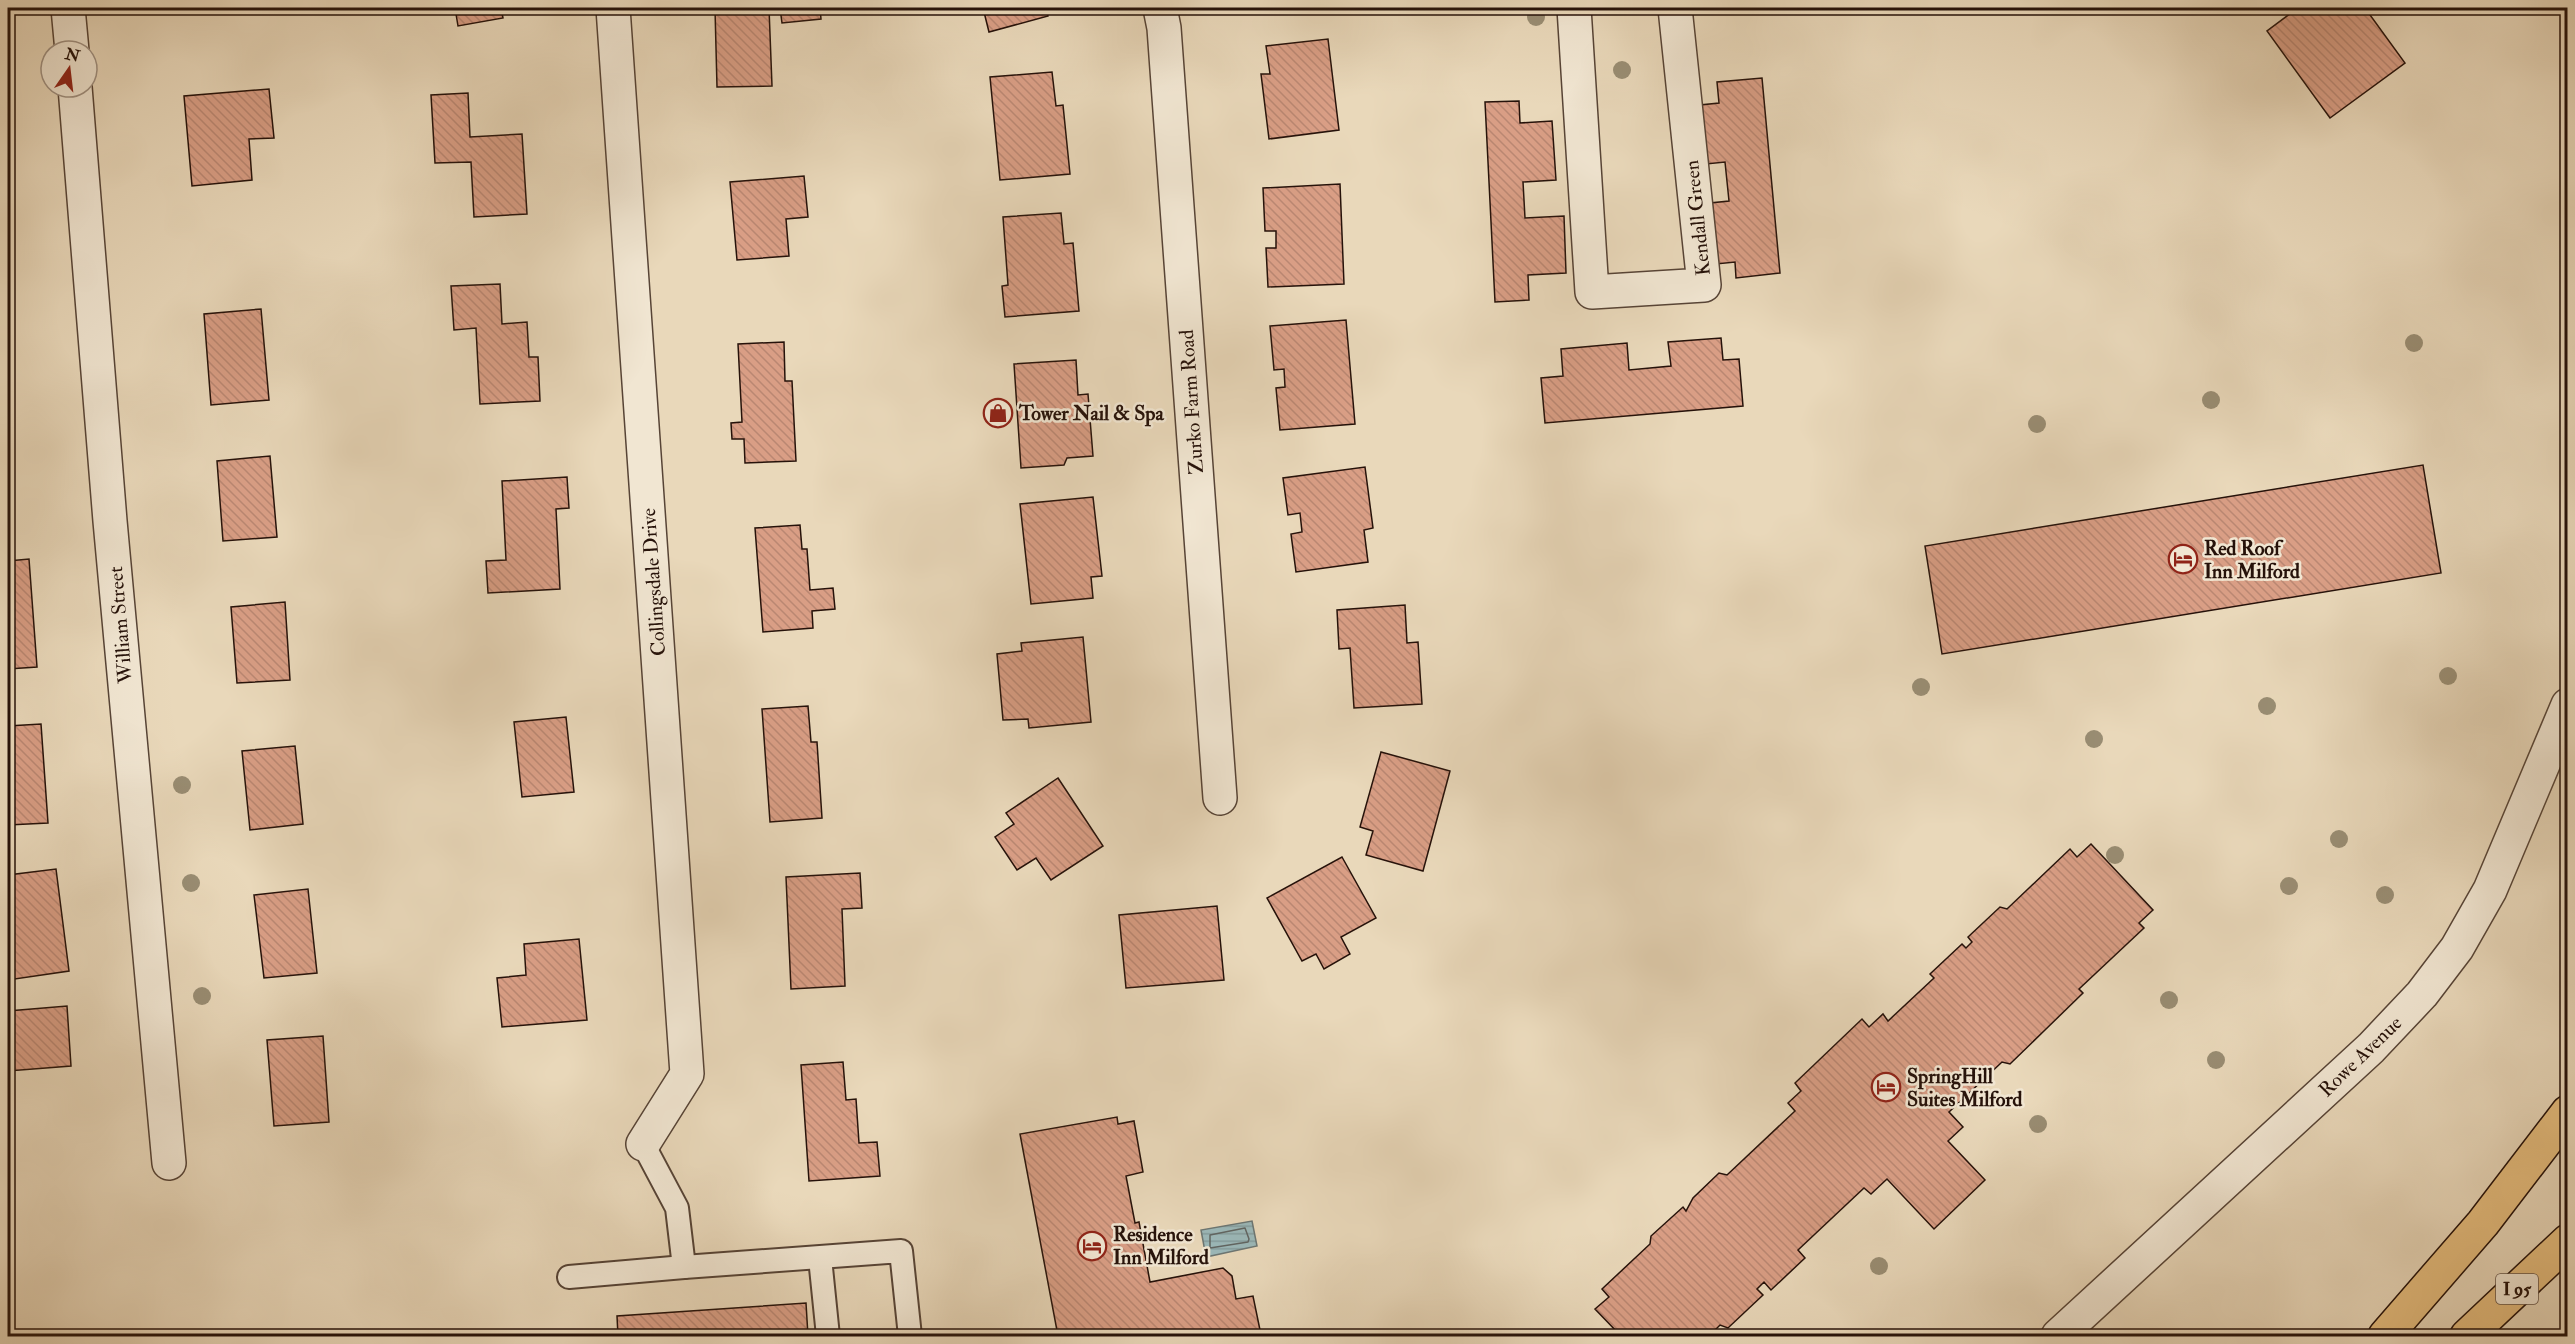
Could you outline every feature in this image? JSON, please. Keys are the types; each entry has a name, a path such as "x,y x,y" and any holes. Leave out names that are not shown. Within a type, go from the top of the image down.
{"highway":[{"path":"2385,1336 2483,1222 2568,1112"},
{"name":"I 95","path":"2467,1336 2568,1241"}],"street":[{"path":"68,8 71,39"},
{"name":"Collingsdale Drive","path":"613,8 687,1074 643,1144"},
{"name":"Zurko Farm Road","path":"1160,8 1164,28 1220,798"},
{"name":"Kendall Green","path":"1574,8 1592,292 1704,285 1675,8"},
{"name":"William Street","path":"76,99 109,509 170,1163"},
{"name":"Rowe Avenue","path":"2058,1336 2362,1056 2422,994 2457,948 2490,890 2568,705"}],"lane":[{"path":"643,1144 677,1208 684,1267"},
{"path":"569,1277 901,1251 910,1336"},
{"path":"820,1258 828,1336"}],"water":[{"path":"1252,1221 1257,1246 1206,1257 1201,1230"}],"building":[{"path":"455,8 501,8 503,18 458,26"},
{"path":"769,8 772,86 717,87 715,9"},
{"path":"780,8 820,8 821,19 782,23"},
{"path":"983,8 1046,8 1048,16 989,32"},
{"path":"1713,8 1762,8 1762,9 1714,14"},
{"path":"2294,8 2365,8 2405,63 2330,118 2267,31 2295,10"},
{"path":"1328,39 1339,130 1269,139 1261,74 1270,74 1266,46"},
{"path":"1052,72 1056,106 1063,105 1070,174 1000,180 990,77"},
{"path":"1762,78 1780,273 1736,278 1735,262 1716,264 1710,203 1729,201 1725,162 1706,164 1700,105 1719,103 1717,82"},
{"path":"269,89 274,138 249,139 252,180 192,186 184,96"},
{"path":"468,93 470,137 522,134 527,214 474,217 471,162 435,163 431,95"},
{"path":"1519,101 1520,123 1552,121 1556,180 1523,182 1525,218 1564,216 1566,273 1528,275 1529,300 1495,302 1485,102"},
{"path":"804,176 808,217 786,219 789,256 737,260 730,182"},
{"path":"1340,184 1344,284 1268,287 1266,248 1276,248 1276,231 1265,231 1263,188"},
{"path":"1061,213 1064,244 1073,243 1079,311 1005,317 1002,286 1008,285 1003,217"},
{"path":"500,284 502,324 527,322 529,357 538,357 540,401 480,404 476,328 454,330 451,286"},
{"path":"261,309 269,400 211,405 204,314"},
{"path":"1346,320 1355,424 1280,430 1276,388 1285,387 1284,369 1274,370 1270,326"},
{"path":"1721,338 1723,360 1739,359 1743,406 1545,423 1541,378 1563,376 1561,349 1627,343 1629,370 1671,366 1668,342"},
{"path":"784,342 785,381 792,381 796,461 745,463 744,439 732,439 731,423 742,422 738,344"},
{"path":"1076,360 1078,395 1088,394 1093,456 1067,458 1064,465 1021,468 1014,364"},
{"path":"270,456 277,537 223,541 217,461"},
{"name":"Red Roof Inn Milford","path":"2423,465 2441,573 1942,654 1925,546"},
{"path":"1365,467 1373,528 1364,530 1368,562 1296,572 1291,534 1302,532 1300,513 1288,515 1283,478"},
{"path":"567,477 569,508 556,509 560,589 488,593 486,561 506,560 502,481"},
{"path":"1093,497 1102,576 1091,577 1093,598 1031,604 1020,504"},
{"path":"800,525 802,549 807,549 810,590 833,588 835,609 812,611 813,628 763,632 755,528"},
{"path":"29,559 37,667 8,669 8,561"},
{"path":"285,602 290,680 237,683 231,607"},
{"path":"1405,605 1407,643 1418,642 1422,704 1354,708 1350,648 1339,649 1337,610"},
{"path":"1083,637 1091,722 1029,728 1028,719 1003,720 997,654 1022,651 1021,643"},
{"path":"808,706 811,742 817,742 822,818 770,822 762,709"},
{"path":"566,717 574,792 522,797 514,722"},
{"path":"41,724 48,823 8,825 8,726"},
{"path":"295,746 303,824 250,830 242,751"},
{"path":"1381,752 1450,771 1423,871 1366,855 1373,831 1360,827"},
{"path":"1058,778 1103,846 1051,880 1036,858 1017,870 995,837 1014,824 1006,813"},
{"name":"SpringHill Suites Milford","path":"2091,844 2153,910 2139,923 2144,928 2079,989 2083,993 2010,1064 2002,1062 1949,1112 1963,1127 1948,1141 1985,1180 1934,1229 1887,1179 1871,1194 1864,1188 1798,1250 1805,1258 1771,1290 1764,1282 1757,1289 1763,1295 1728,1328 1720,1325 1709,1336 1621,1336 1595,1309 1609,1297 1602,1289 1650,1244 1651,1236 1683,1207 1686,1211 1693,1198 1719,1173 1727,1175 1795,1111 1788,1103 1801,1091 1795,1083 1862,1019 1869,1027 1883,1014 1888,1021 1934,978 1930,974 1962,944 1966,948 1972,942 1968,937 2000,907 2007,909 2070,849 2077,857"},
{"path":"1342,857 1376,918 1341,937 1350,954 1324,969 1316,954 1302,961 1267,898"},
{"path":"56,869 69,971 8,980 8,875"},
{"path":"860,873 862,908 842,909 845,986 791,989 786,877"},
{"path":"308,889 317,973 264,978 254,895"},
{"path":"1217,906 1224,980 1126,988 1119,915"},
{"path":"579,939 587,1020 502,1027 497,978 526,975 524,944"},
{"path":"67,1006 71,1066 8,1071 8,1011"},
{"path":"323,1036 329,1122 274,1126 267,1040"},
{"path":"843,1062 846,1100 856,1099 859,1143 877,1142 880,1176 809,1181 801,1065"},
{"name":"Residence Inn Milford","path":"1117,1117 1118,1124 1134,1121 1143,1172 1126,1176 1135,1223 1139,1222 1150,1282 1223,1268 1232,1276 1236,1299 1253,1296 1260,1330 1244,1333 1245,1336 1058,1336 1020,1134"},
{"path":"806,1303 808,1336 618,1336 617,1316"}],"place":[{"name":"Tower Nail & Spa","path":"998,413"},
{"name":"Red Roof Inn Milford","path":"2183,559"},
{"name":"SpringHill Suites Milford","path":"1886,1087"},
{"name":"Residence Inn Milford","path":"1092,1246"}]}
